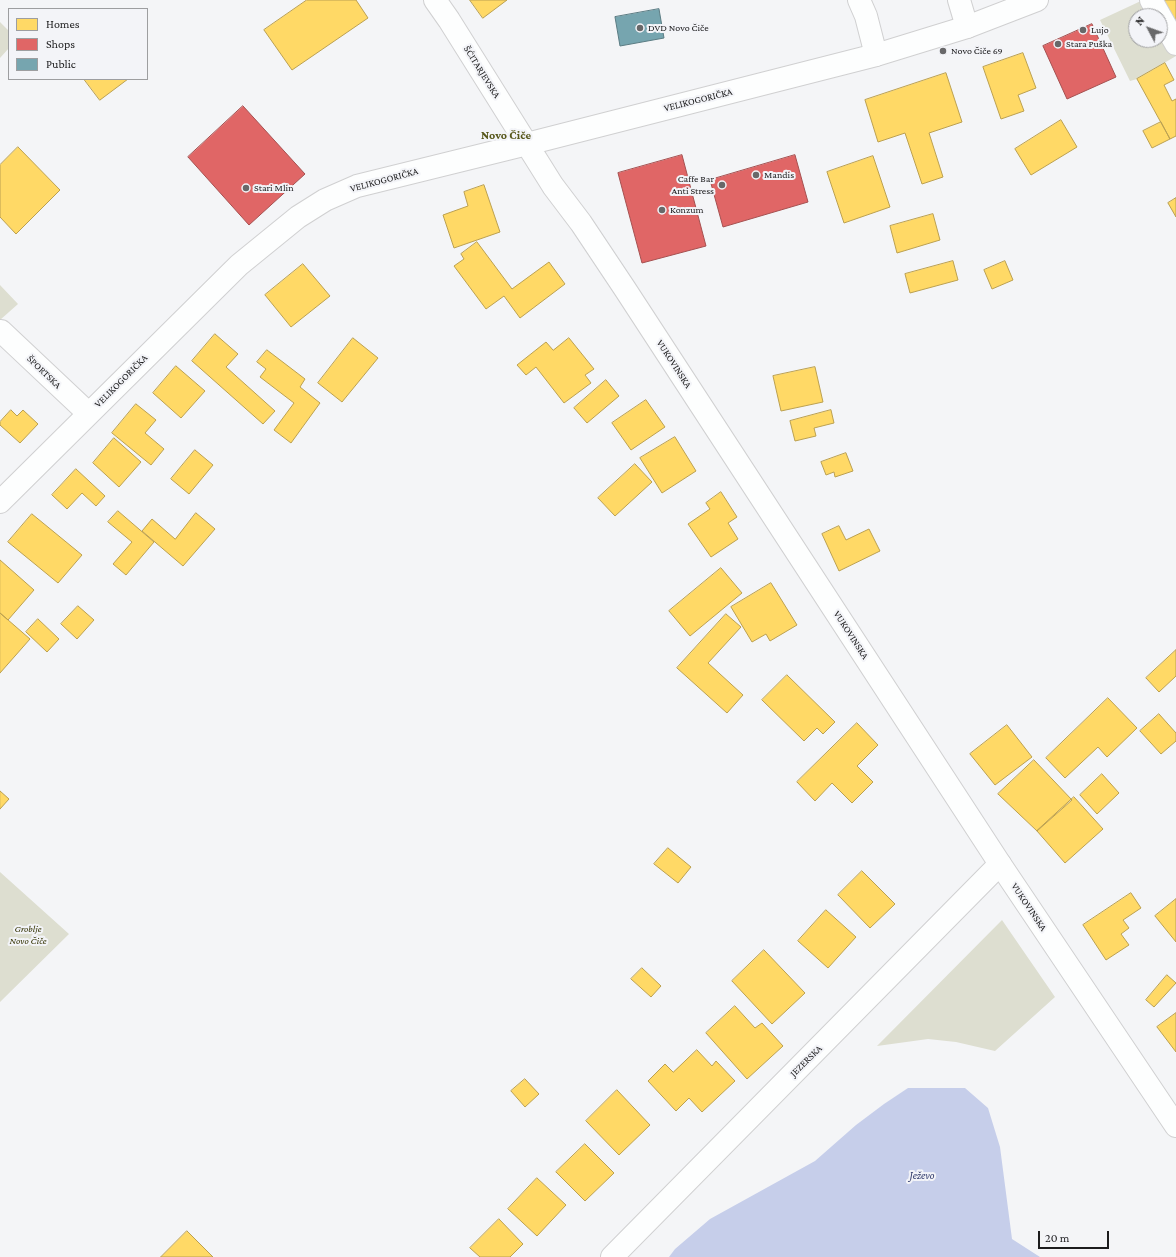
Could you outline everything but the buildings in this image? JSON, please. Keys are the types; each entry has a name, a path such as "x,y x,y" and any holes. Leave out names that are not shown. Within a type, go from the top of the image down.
{"main road":[{"name":"ŠĆITARJEVSKA","path":"435,0 528,144"},
{"path":"860,0 866,16 876,55"},
{"path":"958,0 967,27"},
{"name":"VELIKOGORIČKA","path":"0,502 88,413 239,265 298,217 325,200 356,186 528,144 876,55 967,27 1035,0"},
{"path":"1151,0 1176,44"},
{"name":"VUKOVINSKA","path":"528,144 553,186 630,295 1000,864 1176,1126"},
{"name":"ŠPORTSKA","path":"0,332 1,331 88,413"},
{"name":"JEZERSKA","path":"612,1257 1000,864"}],"green space":[{"path":"1143,0 1150,8 1128,8 1128,48 1168,48 1168,39 1176,56 1137,79 1130,81 1100,20"},
{"path":"0,22 8,30 8,49 0,58"},
{"path":"0,285 18,304 0,320"},
{"name":"Groblje Novo Čiče","path":"0,872 69,934 0,1002"},
{"path":"1002,920 1055,997 995,1051 956,1042 928,1039 877,1046"}],"water":[{"name":"Ježevo","path":"908,1088 965,1088 988,1108 1000,1147 1012,1239 1040,1257 669,1257 675,1249 710,1219 815,1161 856,1125"}],"place":[{"name":"DVD Novo Čiče","path":"640,28"},
{"name":"Lujo","path":"1083,30"},
{"name":"Stara Puška","path":"1058,44"},
{"name":"Novo Čiče 69","path":"943,51"},
{"name":"Mandis","path":"756,175"},
{"name":"Caffe Bar Anti Stress","path":"722,185"},
{"name":"Stari Mlin","path":"246,188"},
{"name":"Konzum","path":"662,210"}],"district":[{"name":"Novo Čiče","path":"506,135"}]}
